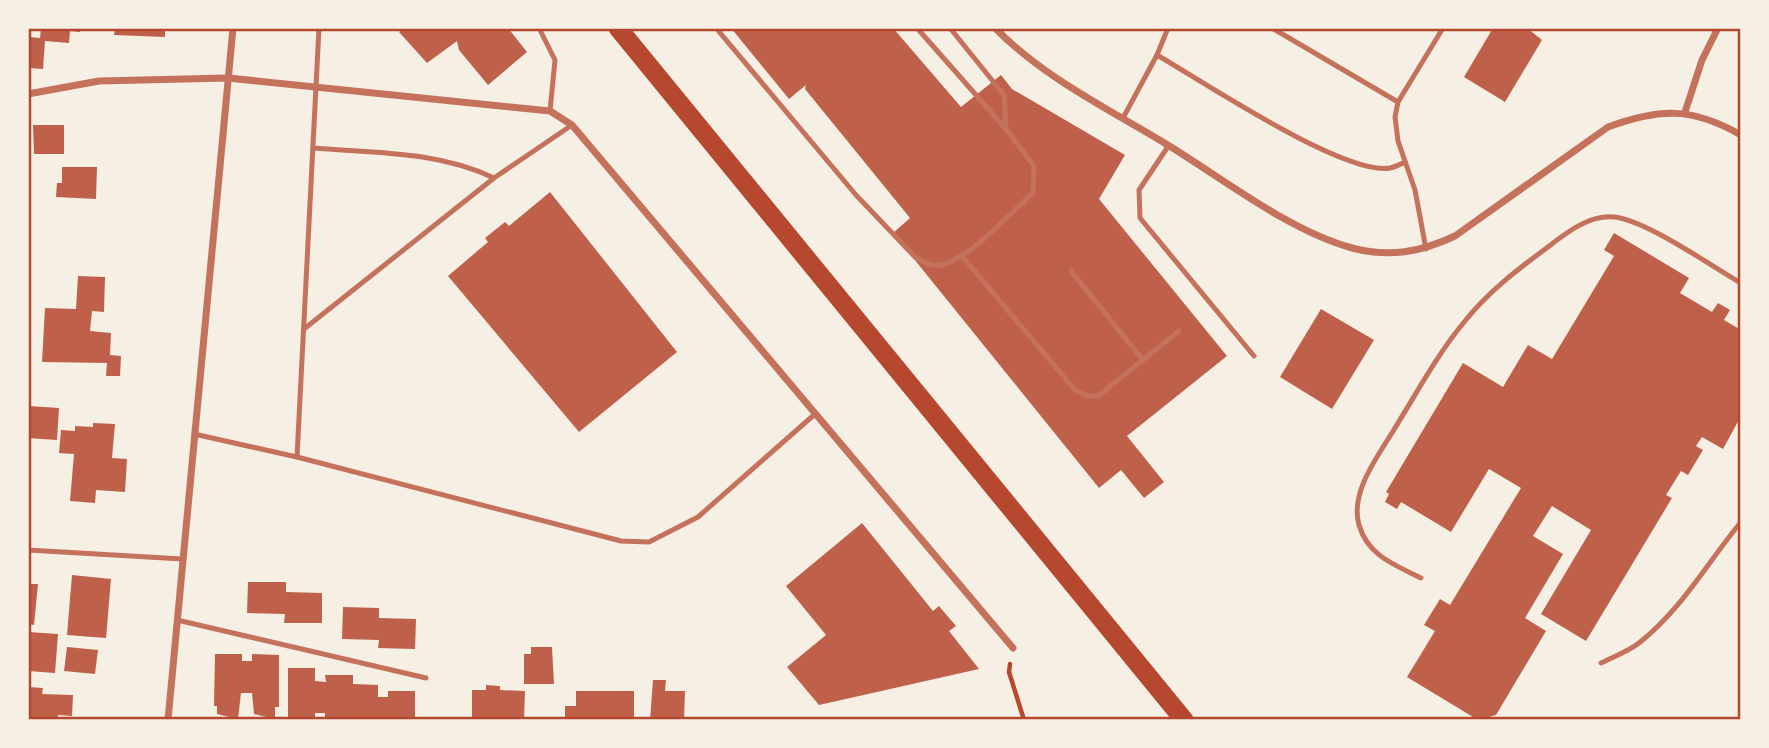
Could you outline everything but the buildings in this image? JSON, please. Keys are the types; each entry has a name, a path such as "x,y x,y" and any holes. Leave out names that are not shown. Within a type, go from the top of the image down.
{"highway":[{"path":"618,28 1184,720"}],"street":[{"path":"168,720 233,28"},
{"path":"995,28 1046,71 1289,220 1332,242 1378,252 1426,249 1487,216 1608,127 1633,117 1685,112 1708,119 1741,135"},
{"path":"1685,112 1702,60 1718,28"},
{"path":"28,94 99,81 228,78 550,111 572,125 1013,648"}],"lane":[{"path":"297,457 319,28"},
{"path":"539,28 555,60 550,111"},
{"path":"716,28 856,195 915,257 927,264 940,266 962,256 1033,193 1034,166 1006,129 917,28"},
{"path":"950,28 1004,95 1006,129"},
{"path":"1123,118 1157,55 1168,28"},
{"path":"1272,28 1398,102"},
{"path":"1426,249 1415,190 1398,141 1398,102 1443,28"},
{"path":"1157,55 1328,155 1361,165 1390,169 1405,162"},
{"path":"304,329 494,178 572,125"},
{"path":"1169,145 1139,190 1140,218 1254,356"},
{"path":"313,148 439,159 467,164 494,178"},
{"path":"1421,578 1377,555 1358,523 1359,501 1367,474 1431,369 1465,320 1507,277 1569,231 1596,218 1616,217 1642,226 1741,283"},
{"path":"962,256 1075,390 1087,396 1098,396 1179,331"},
{"path":"1071,271 1143,360"},
{"path":"194,434 297,457 621,541 649,542 698,517 815,414"},
{"path":"1601,663 1638,644 1658,625 1689,593 1741,522"},
{"path":"28,550 182,559"},
{"path":"177,620 426,678"}],"path":[{"path":"1013,648 1009,672 1024,720"}]}
